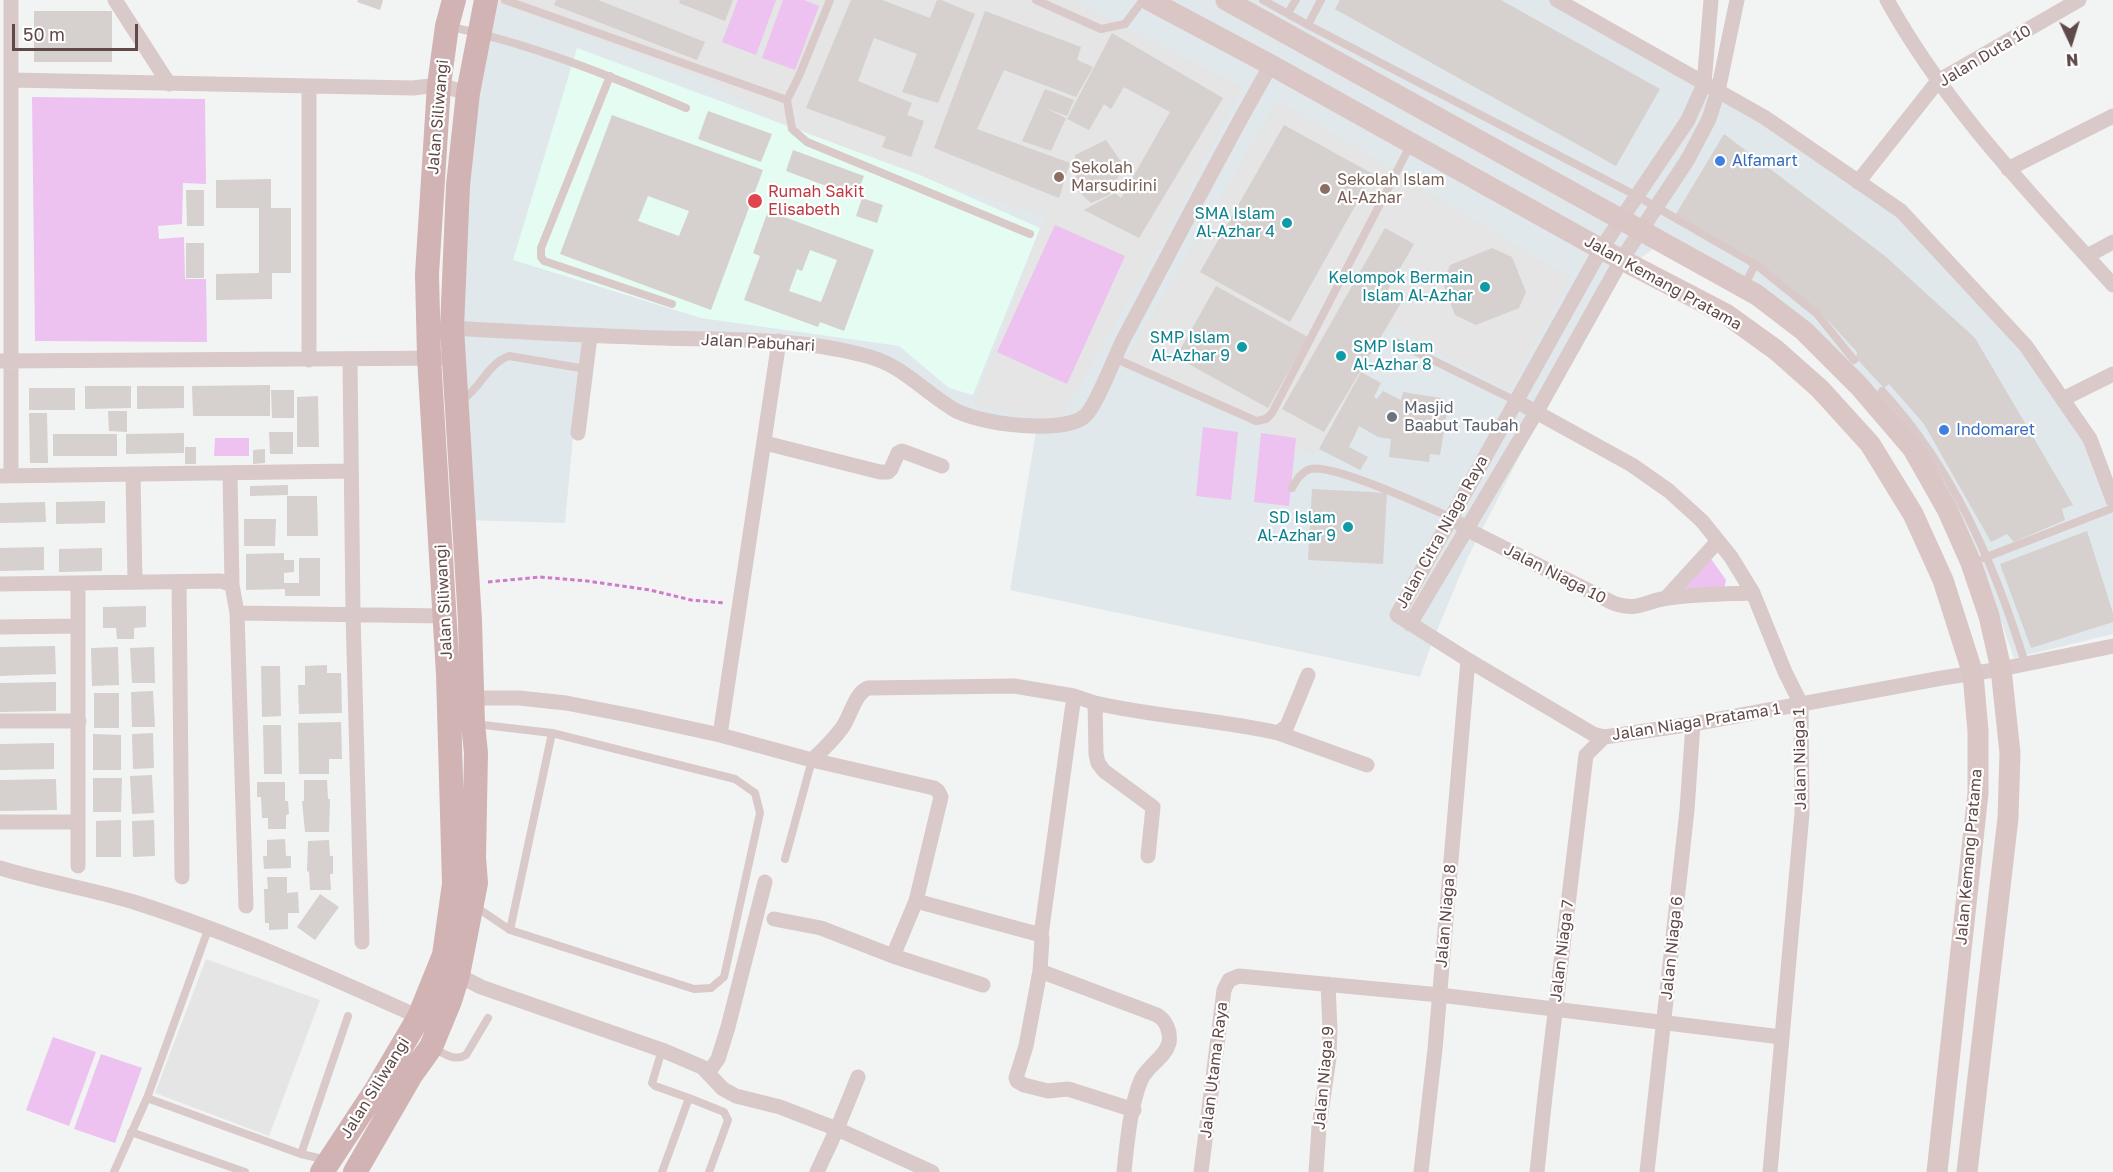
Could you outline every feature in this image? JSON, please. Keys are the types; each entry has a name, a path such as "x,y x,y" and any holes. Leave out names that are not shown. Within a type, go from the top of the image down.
{"main road":[{"name":"Jalan Siliwangi","path":"325,1166 376,1090 419,1017 444,955 454,884 448,674 429,357 427,274 440,85 447,26 454,0"},
{"name":"Jalan Siliwangi","path":"355,1172 411,1075 431,1047 458,975 476,883 474,858 476,753 472,724 468,585 452,328 458,185 468,93 486,0"}],"street":[{"path":"11,0 11,80 5,127 5,476 351,471"},
{"path":"115,0 169,84"},
{"name":"Jalan Kemang Pratama","path":"1148,0 1271,65 1602,249 1726,314 1776,350 1820,389 1870,444 1914,514 1930,547 1973,674 1978,731 1978,793 1937,1172"},
{"name":"Jalan Kemang Pratama","path":"1226,0 1757,295 1804,331 1862,383 1913,449 1979,560 2001,669 2010,753 2008,818 1967,1172"},
{"path":"1557,0 1581,7 1704,84 1764,117 1901,211 2026,346 2090,439 2113,500"},
{"name":"Jalan Citra Niaga Raya","path":"1711,0 1704,84 1688,120 1602,249 1396,612 1410,624 1468,530 1622,259 1688,159 1709,119 1718,91 1737,0"},
{"path":"1887,0 1938,81 2008,169 2113,285"},
{"name":"Jalan Duta 10","path":"1858,182 1938,81 2079,0"},
{"name":"Jalan Pabuhari","path":"452,328 591,336 779,341 832,348 891,363 955,411 998,423 1044,426 1070,424 1083,417 1091,409 1114,358 1271,65"},
{"path":"11,80 413,88 440,85 468,93"},
{"path":"309,86 309,360"},
{"path":"2008,169 2113,116"},
{"path":"2087,256 2113,242"},
{"path":"578,433 591,336"},
{"path":"720,735 779,341"},
{"path":"5,361 454,358"},
{"path":"350,360 353,614 362,942"},
{"path":"2063,399 2113,374"},
{"name":"Jalan Niaga 1","path":"1516,401 1632,465 1669,491 1702,521 1731,557 1753,593 1785,672 1802,704 1802,813 1770,1172"},
{"path":"765,443 880,472 888,472 894,458 902,451 942,466"},
{"path":"230,473 232,585 237,613 246,906"},
{"path":"133,474 135,582"},
{"name":"Jalan Niaga 10","path":"1450,517 1468,530 1613,603 1626,607 1641,606 1666,598 1753,593"},
{"path":"1666,598 1718,541"},
{"path":"0,584 221,581 232,585"},
{"path":"179,582 182,877"},
{"path":"78,583 78,866"},
{"path":"237,613 444,616"},
{"name":"Jalan Niaga Pratama 1","path":"1410,624 1593,734 1604,737 1694,724 2001,669 2113,646"},
{"path":"0,627 78,626"},
{"name":"Jalan Niaga 8","path":"1421,1172 1440,995 1467,660"},
{"path":"1278,733 1287,726 1308,675"},
{"path":"812,760 832,741 844,725 861,693 868,688 1014,686 1074,696 1130,711 1231,724 1278,733 1367,765"},
{"path":"1074,696 1041,935 1043,941 1040,971 1017,1081 1024,1085 1054,1092 1068,1089 1134,1110"},
{"path":"472,698 519,698 566,703 720,735 812,760 934,788 941,797 916,901 893,956"},
{"path":"1095,703 1098,763 1104,771 1153,807 1148,856"},
{"path":"0,722 79,721"},
{"name":"Jalan Niaga 6","path":"1647,1172 1687,810 1694,724"},
{"name":"Jalan Niaga 7","path":"1537,1172 1586,755 1604,737"},
{"path":"0,822 78,822"},
{"path":"0,868 99,892 209,927 305,965 419,1017"},
{"path":"708,1073 718,1059 728,1027 765,882"},
{"path":"916,901 1041,935"},
{"path":"774,919 821,928 893,956 983,985"},
{"path":"1040,971 1162,1018 1168,1030 1167,1049 1142,1079 1134,1110 1124,1172"},
{"path":"458,975 492,991 662,1050 695,1064 708,1073 723,1089 736,1096 780,1107 837,1129 932,1172"},
{"name":"Jalan Utama Raya","path":"1201,1172 1224,990 1229,980 1239,976 1328,984"},
{"path":"1328,984 1555,1008 1781,1037"},
{"name":"Jalan Niaga 9","path":"1316,1172 1319,1127 1329,1058 1328,984"},
{"path":"817,1172 858,1077"}],"lane":[{"path":"505,0 787,100"},
{"path":"830,0 787,100 792,129 807,142 1030,234"},
{"path":"1036,0 1101,28 1125,24 1148,0"},
{"path":"1263,0 1656,206 1755,264 1817,315 1854,360"},
{"path":"1288,14 1296,0"},
{"path":"1308,25 1321,0"},
{"path":"447,26 479,32 610,76 686,108"},
{"path":"610,76 540,248 541,257 544,261 672,303"},
{"path":"1114,358 1256,421 1266,419 1272,413 1411,143"},
{"path":"1744,288 1755,264"},
{"path":"1396,342 1516,401"},
{"path":"458,402 469,396 500,359 509,356 586,369"},
{"path":"1882,391 1903,414 1933,456 1972,525 1979,560 2009,613 2025,663"},
{"path":"1292,488 1298,478 1309,469 1323,468 1344,473 1450,517"},
{"path":"1979,560 2113,508"},
{"path":"472,724 552,733 735,779 755,793 760,813 724,977 711,988 694,989 510,930 472,905"},
{"path":"510,930 552,733"},
{"path":"785,860 812,760"},
{"path":"114,1172 147,1098 209,927"},
{"path":"301,1154 348,1016"},
{"path":"431,1047 456,1059 461,1058 466,1055 488,1018"},
{"path":"662,1050 652,1083 724,1112 727,1116 728,1120 709,1172"},
{"path":"147,1098 301,1154 325,1166"},
{"path":"662,1172 689,1098"},
{"path":"131,1132 245,1172"}],"path":[{"path":"468,585 540,577 650,590 715,603 739,602"}],"shaded area":[{"path":"491,0 1550,0 1766,116 1900,207 2029,345 2095,448 2113,506 2113,634 2014,658 1976,549 1848,363 1671,236 1609,281 1467,559 1432,642 1420,677 1010,590 1036,431 940,410 911,369 784,344 583,330 565,523 464,520 452,328"},
{"name":"Sekolah Marsudirini","path":"496,0 1072,0 1242,87 1154,256 1058,422 973,406 1046,217 799,137 710,81 495,2"},
{"path":"738,0 776,0 756,55 722,42"},
{"path":"783,0 804,0 819,6 795,70 762,58"},
{"name":"Rumah Sakit Elisabeth","path":"577,48 920,175 1040,228 973,395 949,388 899,346 701,318 513,260"},
{"path":"32,97 205,99 206,184 183,183 182,224 158,226 159,239 184,237 185,279 206,279 207,342 35,341"},
{"name":"Sekolah Islam Al-Azhar","path":"1278,100 1570,278 1509,391 1391,327 1313,455 1126,359"},
{"path":"1055,225 1125,256 1067,384 997,352"},
{"path":"1203,427 1238,432 1231,500 1196,496"},
{"path":"1261,433 1296,438 1289,506 1254,502"},
{"path":"215,438 249,438 249,456 214,456"},
{"path":"1709,556 1726,580 1724,589 1676,592"},
{"path":"206,959 320,1000 269,1136 155,1093"},
{"path":"53,1037 96,1052 69,1126 26,1110"},
{"path":"101,1054 142,1068 115,1143 74,1129"}],"building":[{"path":"358,0 383,0 380,10 357,2"},
{"path":"556,0 598,0 705,42 697,60 554,5"},
{"path":"680,0 733,0 725,21 679,3"},
{"path":"851,0 882,0 930,18 937,0 941,0 975,14 938,103 902,92 917,54 874,38 858,81 912,103 907,115 924,121 911,157 882,147 886,137 806,108"},
{"path":"1340,0 1501,0 1660,89 1616,166 1335,9"},
{"path":"34,11 112,11 112,62 34,62"},
{"path":"985,11 1081,47 1077,60 1093,67 1076,97 1004,70 977,129 1070,163 1059,198 934,148"},
{"path":"1112,33 1223,98 1139,238 1084,210 1115,193 1121,198 1170,112 1124,87 1111,109 1104,104 1089,130 1067,119"},
{"path":"1045,89 1074,100 1067,116 1045,108 1066,118 1051,151 1022,141"},
{"path":"708,111 772,134 761,162 698,139"},
{"path":"612,115 763,170 711,310 560,254","holes":["648,196 689,211 679,236 638,221"]},
{"name":"SMA Islam Al-Azhar 4","path":"1284,125 1373,174 1290,322 1200,272"},
{"path":"1724,134 1885,256 1975,338 2073,505 2062,509 2065,520 2014,542 2007,534 1991,542 1924,424 1889,384 1884,388 1856,358 1857,352 1822,314 1751,257 1676,214"},
{"path":"1106,140 1124,166 1109,195 1091,203 1076,189 1075,155"},
{"path":"793,150 864,176 856,197 786,171"},
{"path":"271,179 271,208 291,208 291,273 272,273 272,299 216,300 216,274 259,273 259,208 216,208 216,180"},
{"path":"186,190 204,190 204,226 187,226"},
{"path":"862,198 883,205 877,223 856,216"},
{"path":"768,211 874,250 844,331 820,322 818,327 744,300 760,256 753,253","holes":["810,250 837,260 821,302 789,291 797,269 802,271"]},
{"name":"SMP Islam Al-Azhar 8","path":"1385,228 1414,244 1386,293 1401,303 1324,432 1282,409"},
{"path":"186,243 204,243 204,278 186,278"},
{"name":"Kelompok Bermain Islam Al-Azhar","path":"1492,248 1512,257 1526,292 1519,308 1476,325 1455,315 1443,283 1450,265"},
{"name":"SMP Islam Al-Azhar 9","path":"1216,286 1308,337 1268,408 1176,357"},
{"name":"Masjid Baabut Taubah","path":"1361,372 1381,383 1374,397 1377,399 1383,391 1401,400 1403,392 1441,398 1439,406 1448,407 1440,455 1430,454 1429,462 1389,457 1391,439 1378,437 1359,426 1349,447 1368,457 1360,470 1319,449"},
{"path":"270,385 270,416 193,416 192,386"},
{"path":"85,386 131,386 131,408 85,409"},
{"path":"137,386 184,386 184,408 137,409"},
{"path":"29,388 75,388 75,410 29,410"},
{"path":"271,390 294,390 294,418 272,418"},
{"path":"318,396 319,447 297,447 297,397"},
{"path":"108,411 127,411 127,432 109,431"},
{"path":"29,413 47,413 48,463 30,463"},
{"path":"269,432 293,432 293,454 270,454"},
{"path":"184,433 184,453 126,454 126,434"},
{"path":"53,434 117,434 117,456 53,456"},
{"path":"185,447 196,447 196,464 185,464"},
{"path":"265,449 265,463 253,464 253,450"},
{"path":"288,485 288,495 250,496 250,486"},
{"name":"SD Islam Al-Azhar 9","path":"1312,489 1387,493 1383,564 1308,560"},
{"path":"287,496 317,496 318,536 287,536"},
{"path":"105,501 105,523 56,524 56,502"},
{"path":"45,502 46,522 0,523 0,503"},
{"path":"244,519 276,519 275,546 244,546"},
{"path":"2087,531 2113,613 2113,622 2031,648 2000,564"},
{"path":"44,547 44,570 0,571 0,548"},
{"path":"102,548 102,571 59,572 59,549"},
{"path":"284,553 284,560 294,560 294,572 284,573 284,583 299,583 299,558 320,558 320,596 285,596 285,589 246,590 246,554"},
{"path":"146,606 146,627 134,628 134,639 117,639 116,628 103,628 103,607"},
{"path":"55,646 56,674 0,676 0,647"},
{"path":"118,647 119,685 92,686 91,648"},
{"path":"154,647 155,683 132,683 130,648"},
{"path":"327,665 327,673 341,673 342,713 299,714 298,685 305,685 305,666"},
{"path":"261,666 280,666 281,716 262,717"},
{"path":"56,682 56,711 0,712 0,683"},
{"path":"153,691 155,727 132,727 131,692"},
{"path":"94,693 119,693 119,728 94,728"},
{"path":"341,722 342,759 329,759 329,774 299,774 298,723"},
{"path":"263,725 281,725 282,774 264,774"},
{"path":"153,733 154,768 133,769 132,734"},
{"path":"93,734 121,735 121,770 93,770"},
{"path":"54,743 54,769 0,770 0,744"},
{"path":"152,775 154,813 132,814 130,776"},
{"path":"93,778 122,778 121,812 93,812"},
{"path":"56,779 57,810 0,811 0,780"},
{"path":"304,780 327,780 328,799 330,799 329,832 305,832 302,801 304,801"},
{"path":"257,782 285,782 285,801 288,801 289,814 286,815 286,829 268,829 268,818 262,818 261,797 257,797"},
{"path":"121,820 121,857 96,857 96,821"},
{"path":"154,820 155,856 133,857 132,821"},
{"path":"285,839 286,856 291,856 291,868 264,869 263,856 267,856 267,840"},
{"path":"329,840 330,856 333,856 333,874 330,874 331,890 310,890 309,871 307,872 308,841"},
{"path":"267,877 287,877 287,893 298,892 299,913 288,913 288,929 269,930 269,923 265,923 264,889 268,889"},
{"path":"320,894 339,907 315,940 297,927"}],"place":[{"name":"Alfamart","path":"1720,161"},
{"name":"Sekolah Marsudirini","path":"1059,177"},
{"name":"Sekolah Islam Al-Azhar","path":"1325,189"},
{"name":"Rumah Sakit Elisabeth","path":"755,201"},
{"name":"SMA Islam Al-Azhar 4","path":"1287,223"},
{"name":"Kelompok Bermain Islam Al-Azhar","path":"1485,287"},
{"name":"SMP Islam Al-Azhar 9","path":"1242,347"},
{"name":"SMP Islam Al-Azhar 8","path":"1341,356"},
{"name":"Masjid Baabut Taubah","path":"1392,417"},
{"name":"Indomaret","path":"1944,430"},
{"name":"SD Islam Al-Azhar 9","path":"1348,527"}]}
